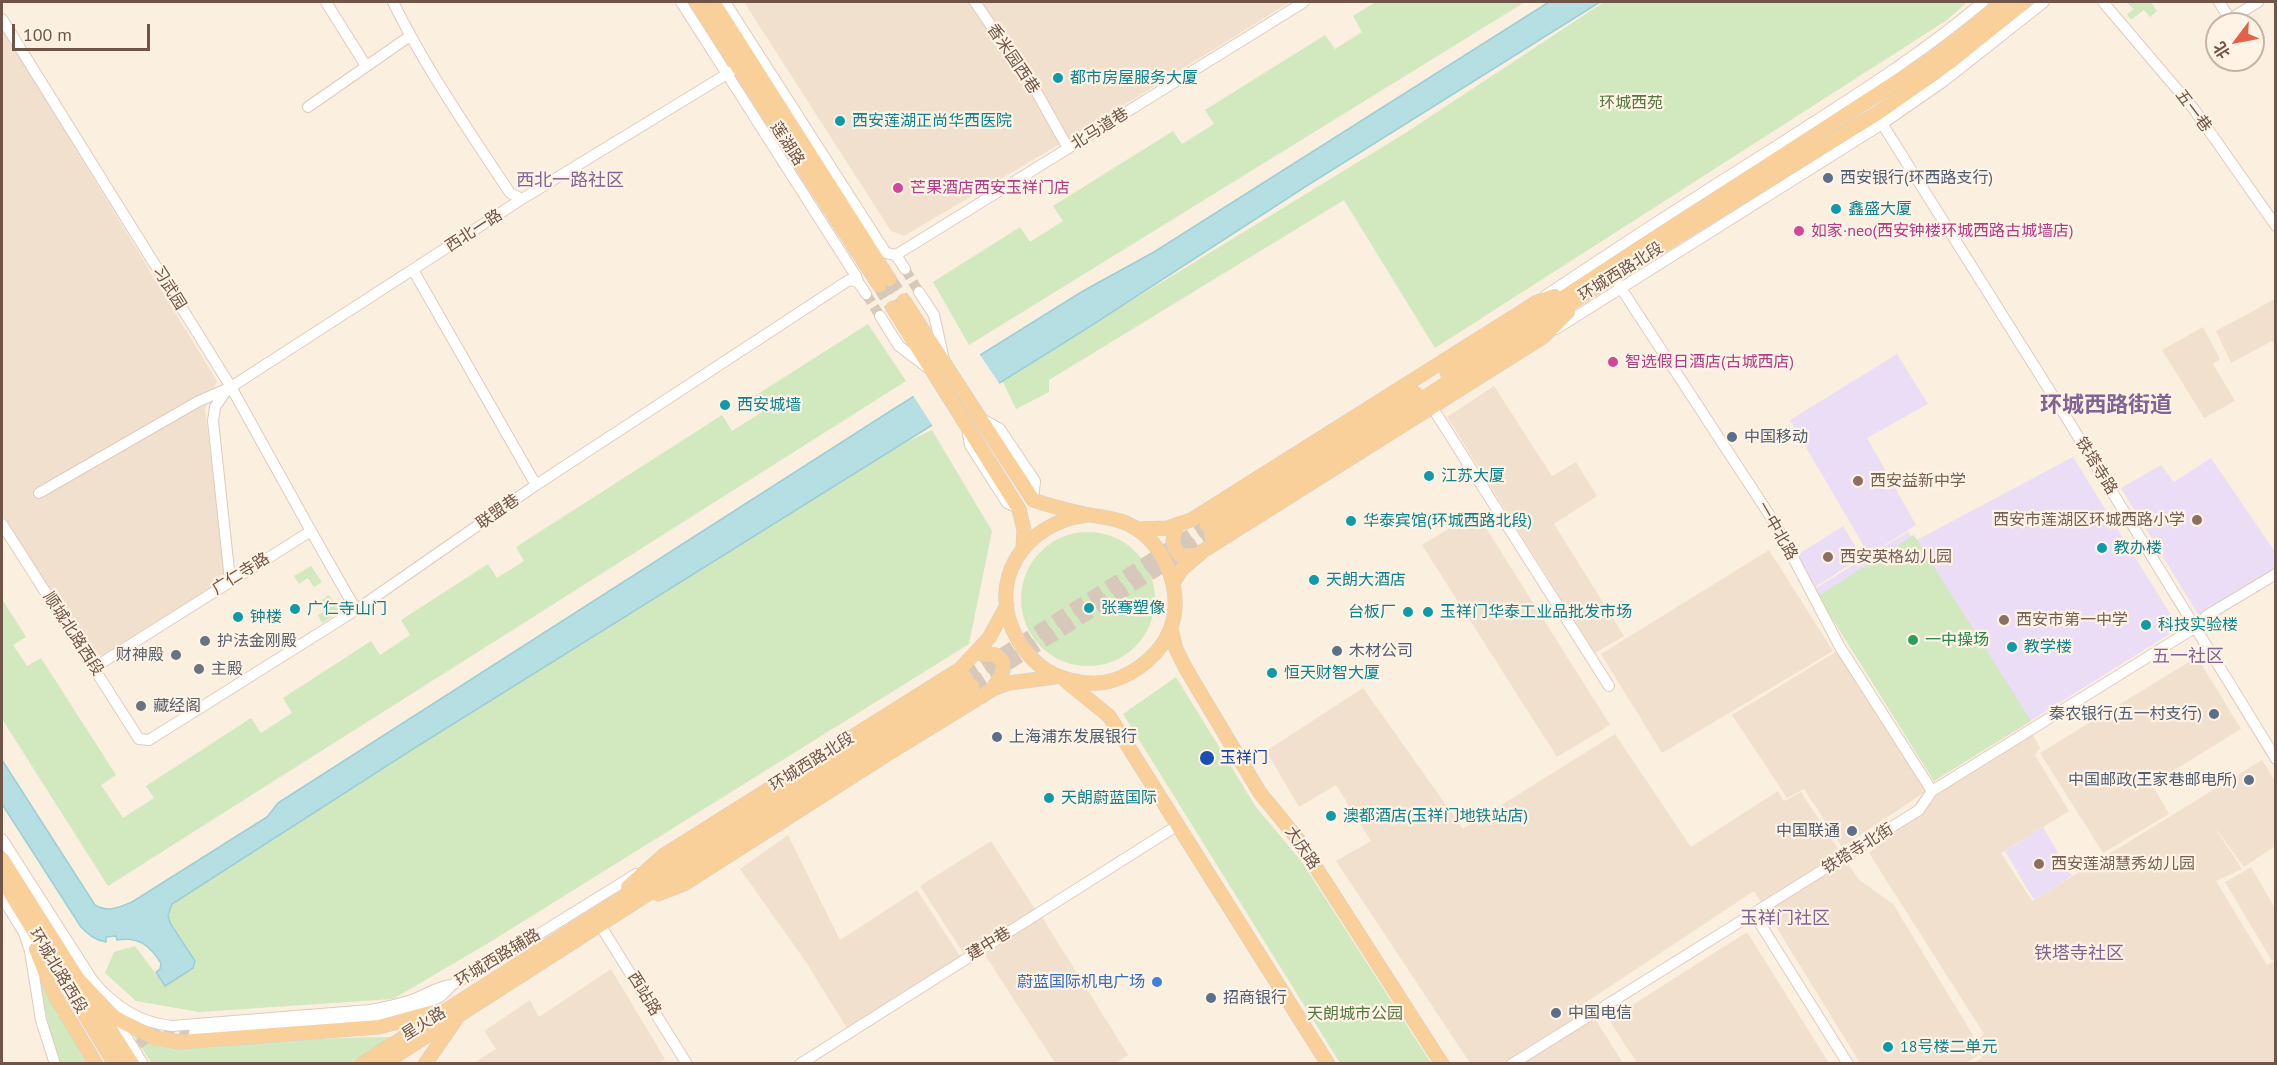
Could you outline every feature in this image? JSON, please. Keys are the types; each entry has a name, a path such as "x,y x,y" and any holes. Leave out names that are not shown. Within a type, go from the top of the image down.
{"main road":[{"name":"莲湖路","path":"696,2 732,70 884,282 750,60 720,3"},
{"name":"环城西路北段","path":"1209,530 1581,291 1932,59 2003,2"},
{"name":"环城西路北段","path":"1581,291 1613,276 1879,119 2024,2"},
{"path":"1137,529 1167,528 1191,520 1538,302 1581,291"},
{"path":"1173,583 1182,569 1197,555 1543,337 1581,291"},
{"path":"899,305 938,367 966,425 1019,509 1024,530 1023,548"},
{"path":"938,367 978,417 1029,494 1057,508 1113,518 1137,529 1154,543 1166,562 1175,597 1171,629 1149,660 1133,672 1104,683 1087,684 1059,678"},
{"path":"1011,496 1029,494"},
{"path":"1087,515 1072,516 1052,524 1033,537 1023,548 1010,575 1007,605 1012,630 1025,652 1037,665 1059,678 1109,716 1328,1064"},
{"path":"1178,524 1172,543 1175,550 1181,556 1197,555"},
{"name":"环城西路北段","path":"604,909 649,866 960,669 989,638 1007,605"},
{"name":"大庆路","path":"1171,629 1176,649 1186,669 1260,793 1297,838 1442,1064"},
{"path":"975,653 996,655 1003,662 1003,671 993,689"},
{"name":"环城西路北段","path":"637,902 684,884 993,689 1009,683 1059,678"},
{"name":"环城西路北段","path":"969,682 637,902 459,1009 486,985 604,909 969,682"},
{"name":"环城北路西段","path":"4,848 6,877 27,930 48,955 115,1064"},
{"name":"环城北路西段","path":"6,877 81,982"},
{"path":"27,930 32,948 54,994 96,1064"},
{"path":"81,982 115,1018 155,1038 182,1042 379,1027 459,1009"},
{"path":"81,982 132,1064"},
{"path":"425,1064 459,1009"},
{"name":"星火路","path":"362,1064 459,1009"},
{"name":"星火路","path":"383,1064 459,1009"}],"street":[{"path":"326,2 366,66"},
{"path":"393,2 410,36 510,193 522,199"},
{"path":"681,2 732,70 856,276 853,281 866,294"},
{"name":"香米园西巷","path":"975,2 1009,52 1018,59 1068,148"},
{"name":"北马道巷","path":"896,255 1304,2"},
{"path":"1538,302 1615,248 1871,85 1983,2"},
{"path":"1543,337 1621,289 1879,119 1944,81 2043,2"},
{"name":"五一巷","path":"2103,2 2193,108 2276,226"},
{"path":"2219,2 2230,19 2258,2"},
{"path":"720,3 886,253 896,255 905,269"},
{"name":"习武园","path":"2,19 231,387 311,531"},
{"path":"308,107 410,36"},
{"name":"西北一路","path":"231,387 522,199 750,60"},
{"name":"铁塔寺路","path":"1879,119 2276,759"},
{"path":"413,270 536,485"},
{"name":"一中北路","path":"1613,276 1776,525 1840,647 1932,791"},
{"name":"联盟巷","path":"145,741 356,610 536,485 853,281"},
{"path":"880,316 899,346 938,367 942,342 934,315 919,292"},
{"path":"39,493 197,402 231,387"},
{"path":"230,580 213,421 218,400 231,387"},
{"path":"1432,407 1609,686"},
{"path":"966,425 970,445 1007,503 1019,509"},
{"name":"顺城北路西段","path":"2,524 139,738 145,741"},
{"path":"311,531 356,610"},
{"name":"广仁寺路","path":"95,667 311,531"},
{"name":"铁塔寺北街","path":"1512,1064 1919,810 1932,791 2196,627 2206,615 2276,574"},
{"name":"建中巷","path":"800,1064 1178,825"},
{"path":"4,848 107,999"},
{"name":"环城西路辅路","path":"194,1033 381,1018 410,1011 440,997 452,985 649,866"},
{"path":"2,897 27,930"},
{"path":"1754,914 1848,1064"},
{"name":"西站路","path":"600,925 687,1064"},
{"path":"32,948 48,955"},
{"path":"32,948 41,1020 55,1064"},
{"path":"486,985 500,958"},
{"path":"81,982 140,1020 172,1026 370,1010 392,1006 441,986 452,985"},
{"path":"115,1018 143,1064"}],"shaded area":[{"path":"744,2 1290,2 1087,128 904,236 891,231"},
{"path":"2,28 217,381 205,409 226,578 103,655 93,656 89,652 2,517"},
{"path":"2275,299 2275,345 2272,341 2231,363 2216,331"},
{"path":"2203,327 2220,359 2213,364 2235,401 2204,418 2162,350"},
{"name":"西安益新中学","path":"1897,354 1928,404 1867,438 1916,525 1869,555 1790,420"},
{"path":"1494,386 1552,476 1576,462 1597,496 1554,524 1624,636 1595,653 1447,417"},
{"name":"西安市第一中学","path":"2073,457 2179,628 1934,781 1814,589 1908,532 1915,541"},
{"name":"西安市莲湖区环城西路小学","path":"2211,458 2275,552 2275,570 2199,616 2121,488 2161,465 2174,482"},
{"path":"1476,512 1610,725 1557,757 1422,545"},
{"name":"西安英格幼儿园","path":"1843,526 1862,557 1813,588 1794,557"},
{"path":"1769,550 1833,651 1662,753 1601,654"},
{"path":"1839,650 1928,790 1842,847 1804,789 1787,798 1732,715"},
{"path":"2197,657 2241,729 2152,784 2169,814 2103,853 2040,753"},
{"path":"1363,688 1463,829 1615,734 1691,847 1778,791 1784,801 1801,792 1858,879 1893,904 1973,1035 1972,1046 1978,1056 1966,1063 1860,1063 1754,891 1585,1003 1623,1063 1470,1063 1336,861 1371,841 1336,785 1299,807 1266,751"},
{"path":"2033,735 2040,748 2035,755 2069,811 2001,853 2032,901 2262,760 2275,781 2275,846 2244,867 2213,825 2242,869 2216,881 2267,965 2275,960 2275,1063 1973,1063 1982,1058 1973,1046 1984,1034 1869,853 1932,803 1937,793"},
{"name":"西安莲湖慧秀幼儿园","path":"2043,827 2072,876 2034,900 2005,851"},
{"path":"788,835 840,940 917,890 960,956 848,1030 806,962 740,869"},
{"path":"991,841 1035,909 964,954 920,886"},
{"path":"2251,867 2275,908 2275,959 2272,961 2225,882"},
{"path":"1042,917 1128,1055 1116,1063 1055,1063 985,955"},
{"path":"1747,932 1829,1063 1637,1063 1609,1020"},
{"path":"611,969 665,1059 657,1064 474,1063 496,1049 484,1031 530,1000 539,1017"}],"green space":[{"path":"1376,2 1525,2 969,345 933,282 1020,227 1030,242 1063,221 1053,206 1173,131 1182,144 1214,124 1205,110 1325,35 1335,49 1362,32 1353,16"},
{"name":"环城西苑","path":"1604,2 1967,2 1947,20 1435,348 1344,200 1049,380 1049,392 1016,409 1002,380 1407,132"},
{"path":"2126,2 2151,2 2157,11 2150,17 2144,10 2130,19 2127,14 2134,9"},
{"path":"868,324 906,381 108,886 2,719 2,599 26,637 13,645 27,666 41,658 116,775 101,785 123,818 154,798 146,786 251,718 261,733 292,713 283,698 371,641 380,655 410,635 401,620 488,564 497,578 524,561 516,547 722,415 732,431 762,412 753,397"},
{"path":"932,430 992,531 969,644 490,942 393,999 199,1012 136,1001 105,973 114,952 135,946 165,986 193,968 195,961 170,923 168,915 172,904 413,749 906,442"},
{"path":"1088,532 1114,537 1136,551 1150,573 1155,599 1150,625 1136,647 1114,661 1088,666 1062,661 1040,647 1026,625 1021,599 1026,573 1040,551 1062,537"},
{"name":"一中操场","path":"1914,535 2031,721 1934,781 1818,596"},
{"path":"311,566 322,582 314,587 308,578 299,584 294,576"},
{"path":"329,595 340,612 322,623 318,615 328,609 322,600"},
{"name":"天朗城市公园","path":"1176,677 1256,807 1302,862 1431,1063 1340,1063 1123,714"},
{"path":"35,958 88,1063 59,1063 55,1058"},
{"path":"134,1036 150,1041 185,1046 397,1037 353,1063 152,1064"}],"water":[{"path":"1549,2 1600,2 1308,185 1086,329 413,749 172,904 168,915 170,923 195,961 193,968 165,986 156,972 160,969 161,963 148,947 138,941 117,940 116,936 106,937 106,942 102,941 92,937 81,927 2,804 2,760 95,905 109,909 132,902 267,817 278,803 892,410 1083,291 1154,252"}],"pier":[{"path":"978,352 1001,386 934,428 912,394"}],"tunnel":[{"path":"905,269 919,292"},
{"path":"889,279 904,301"},
{"path":"879,285 893,308"},
{"path":"866,294 880,316"},
{"path":"966,678 1207,525"},
{"path":"972,686 1211,535"},
{"path":"126,1053 156,1032 194,1033"}],"place":[{"name":"都市房屋服务大厦","path":"1058,78"},
{"name":"西安莲湖正尚华西医院","path":"840,121"},
{"name":"西安银行(环西路支行)","path":"1828,178"},
{"name":"芒果酒店西安玉祥门店","path":"898,188"},
{"name":"鑫盛大厦","path":"1836,209"},
{"name":"如家·neo(西安钟楼环城西路古城墙店)","path":"1799,231"},
{"name":"智选假日酒店(古城西店)","path":"1613,362"},
{"name":"西安城墙","path":"725,405"},
{"name":"中国移动","path":"1732,437"},
{"name":"江苏大厦","path":"1429,476"},
{"name":"西安益新中学","path":"1858,481"},
{"name":"西安市莲湖区环城西路小学","path":"2197,520"},
{"name":"华泰宾馆(环城西路北段)","path":"1351,521"},
{"name":"教办楼","path":"2102,548"},
{"name":"西安英格幼儿园","path":"1828,557"},
{"name":"天朗大酒店","path":"1314,580"},
{"name":"张骞塑像","path":"1089,608"},
{"name":"广仁寺山门","path":"295,609"},
{"name":"台板厂","path":"1408,612"},
{"name":"玉祥门华泰工业品批发市场","path":"1428,612"},
{"name":"钟楼","path":"238,617"},
{"name":"西安市第一中学","path":"2004,620"},
{"name":"科技实验楼","path":"2146,625"},
{"name":"一中操场","path":"1913,640"},
{"name":"护法金刚殿","path":"205,641"},
{"name":"教学楼","path":"2012,647"},
{"name":"木材公司","path":"1337,651"},
{"name":"财神殿","path":"176,655"},
{"name":"主殿","path":"199,669"},
{"name":"恒天财智大厦","path":"1272,673"},
{"name":"藏经阁","path":"141,706"},
{"name":"秦农银行(五一村支行)","path":"2214,714"},
{"name":"上海浦东发展银行","path":"997,737"},
{"name":"玉祥门","path":"1207,758"},
{"name":"中国邮政(王家巷邮电所)","path":"2249,780"},
{"name":"天朗蔚蓝国际","path":"1049,798"},
{"name":"澳都酒店(玉祥门地铁站店)","path":"1331,816"},
{"name":"中国联通","path":"1852,831"},
{"name":"西安莲湖慧秀幼儿园","path":"2039,864"},
{"name":"蔚蓝国际机电广场","path":"1157,982"},
{"name":"招商银行","path":"1211,998"},
{"name":"中国电信","path":"1556,1013"},
{"name":"18号楼二单元","path":"1888,1047"}],"district":[{"name":"西北一路社区","path":"570,181"},
{"name":"环城西路街道","path":"2106,406"},
{"name":"五一社区","path":"2188,657"},
{"name":"玉祥门社区","path":"1785,919"},
{"name":"铁塔寺社区","path":"2079,954"}]}
